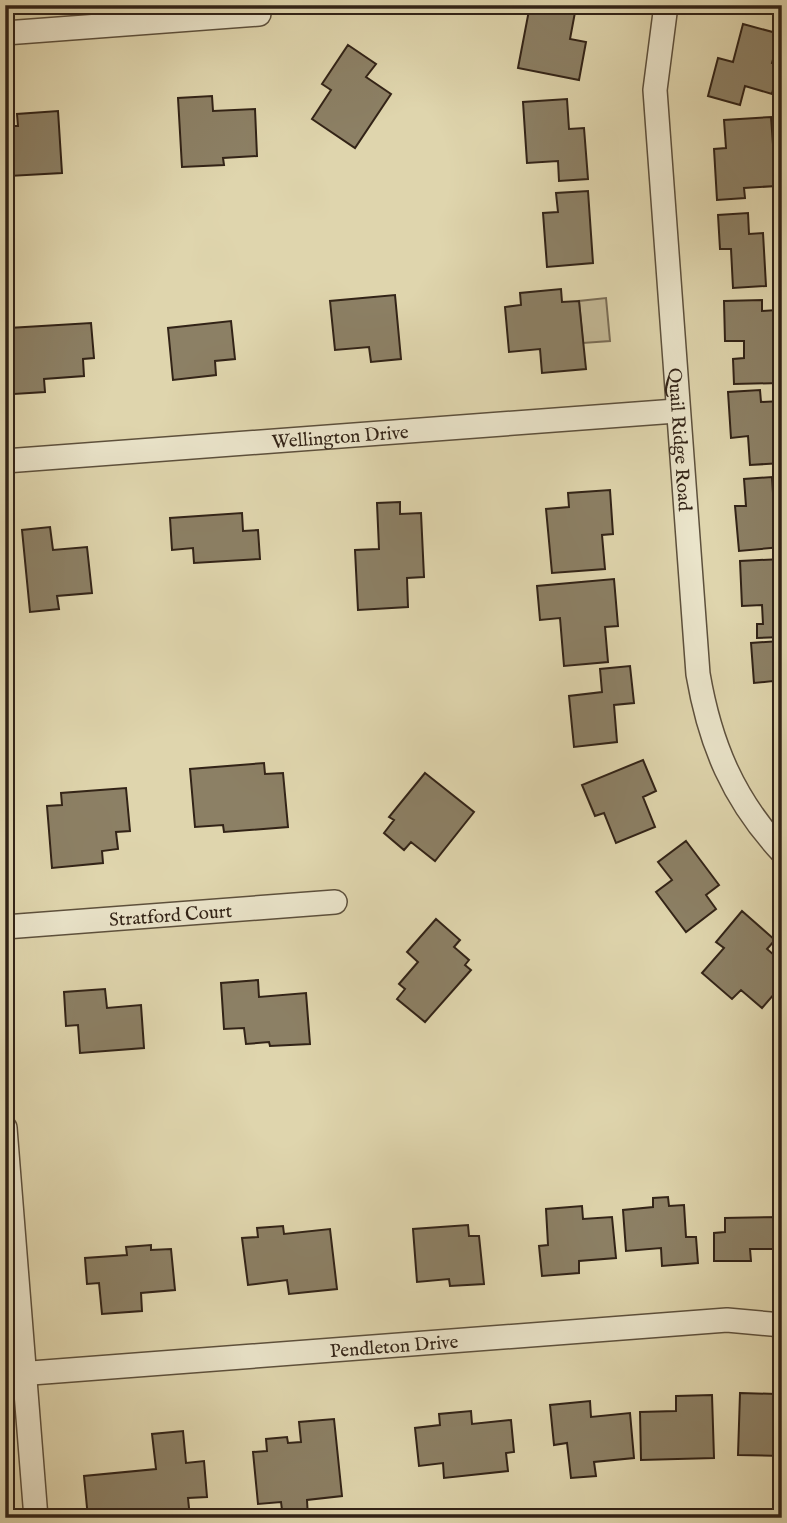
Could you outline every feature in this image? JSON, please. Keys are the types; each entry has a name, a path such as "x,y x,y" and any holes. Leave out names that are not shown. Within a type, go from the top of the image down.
{"street":[{"name":"Quail Ridge Road","path":"666,5 655,90 676,411 698,674 706,720 721,764 745,806 782,852"},
{"path":"5,33 259,14"},
{"name":"Wellington Drive","path":"5,461 676,411"},
{"name":"Stratford Court","path":"5,927 335,902"},
{"path":"5,1128 15,1375 36,1518"},
{"name":"Pendleton Drive","path":"15,1375 727,1320 782,1325"}],"shaded area":[{"path":"606,298 610,341 583,343 579,301"}],"building":[{"path":"530,5 576,7 570,39 586,42 579,80 518,68"},
{"path":"743,24 780,34 772,63 779,65 772,94 745,86 740,105 708,96 718,58 733,62"},
{"path":"348,45 376,64 366,77 391,94 355,148 312,119 331,90 322,84"},
{"path":"212,96 213,111 255,109 257,156 223,158 224,165 182,167 178,98"},
{"path":"567,99 569,129 584,128 588,179 559,181 558,161 527,163 523,102"},
{"path":"58,111 62,173 9,176 8,159 5,159 5,126 18,126 17,114"},
{"path":"771,117 776,186 744,188 745,198 717,200 714,149 726,148 724,120"},
{"path":"588,191 593,263 547,267 543,213 558,212 556,193"},
{"path":"748,213 749,234 763,233 766,286 733,288 731,249 720,249 718,215"},
{"path":"561,289 562,302 579,301 586,369 542,373 540,349 509,352 505,307 521,305 520,293"},
{"path":"395,295 401,359 371,362 369,347 335,350 330,301"},
{"path":"762,300 762,311 777,310 777,323 782,323 780,383 734,384 733,359 744,358 744,341 725,341 724,301"},
{"path":"231,321 235,359 215,361 216,375 173,380 168,328"},
{"path":"91,323 94,358 83,359 84,376 44,379 45,392 14,394 9,328"},
{"path":"760,390 761,402 782,401 782,463 750,465 748,436 731,438 728,392"},
{"path":"772,477 773,493 782,492 782,547 739,551 735,506 746,506 744,479"},
{"path":"610,490 613,534 602,535 605,569 552,573 546,509 569,507 568,493"},
{"path":"400,502 400,514 421,513 424,577 407,578 408,607 358,610 355,550 379,549 377,503"},
{"path":"242,513 243,531 258,530 260,559 194,563 193,548 172,550 170,518"},
{"path":"50,527 53,550 87,547 92,593 57,596 59,609 30,612 22,530"},
{"path":"782,559 782,637 757,638 757,624 763,624 762,605 742,606 740,561"},
{"path":"614,579 618,626 605,627 608,662 564,666 560,618 540,620 537,586"},
{"path":"780,641 782,712 776,712 773,681 754,683 751,643"},
{"path":"630,666 634,703 614,705 617,742 574,747 569,696 602,692 600,669"},
{"path":"643,760 656,791 643,797 655,827 616,843 604,813 595,816 582,785"},
{"path":"264,763 265,774 283,773 288,827 224,832 223,825 195,827 190,769"},
{"path":"425,773 474,812 435,861 411,842 404,850 384,833 394,820 389,817"},
{"path":"126,788 130,831 116,832 118,849 102,851 103,863 52,868 47,806 62,805 61,793"},
{"path":"686,841 719,885 706,895 716,909 686,932 656,892 672,880 658,862"},
{"path":"742,911 775,940 767,949 782,962 782,985 762,1008 741,990 732,999 702,973 724,948 716,942"},
{"path":"436,919 460,940 454,947 469,960 465,965 471,970 425,1022 397,999 405,989 399,984 418,962 407,952"},
{"path":"258,980 259,997 306,993 310,1044 246,1044 244,1028 224,1029 221,983"},
{"path":"105,989 107,1008 141,1005 144,1048 80,1053 78,1025 66,1026 64,992"},
{"path":"668,1197 669,1206 684,1205 686,1237 696,1237 698,1263 662,1266 661,1248 626,1251 623,1210 653,1207 653,1198"},
{"path":"582,1206 583,1219 612,1217 616,1258 579,1261 579,1273 542,1276 539,1246 548,1245 546,1209"},
{"path":"782,1217 782,1249 750,1249 751,1261 714,1261 714,1233 725,1232 725,1218"},
{"path":"468,1225 469,1236 479,1236 484,1284 450,1286 449,1279 417,1282 413,1229"},
{"path":"283,1226 284,1234 330,1229 337,1289 289,1294 287,1280 248,1285 242,1238 258,1237 257,1228"},
{"path":"151,1245 151,1250 171,1249 175,1290 141,1293 142,1311 102,1314 99,1283 87,1284 85,1258 127,1255 126,1247"},
{"path":"740,1393 776,1394 776,1415 782,1415 782,1456 738,1455"},
{"path":"712,1395 714,1458 641,1460 640,1412 676,1411 676,1396"},
{"path":"590,1401 591,1417 630,1413 634,1458 594,1462 596,1476 571,1478 567,1443 554,1445 550,1405"},
{"path":"471,1411 472,1424 511,1420 514,1452 506,1453 508,1471 444,1478 443,1463 419,1466 415,1428 440,1425 439,1414"},
{"path":"334,1419 342,1496 307,1500 308,1518 283,1518 281,1502 258,1504 253,1452 267,1451 266,1439 287,1437 288,1443 301,1442 299,1422"},
{"path":"183,1431 186,1463 204,1461 207,1497 188,1498 190,1518 88,1518 84,1476 156,1469 152,1434"}]}
